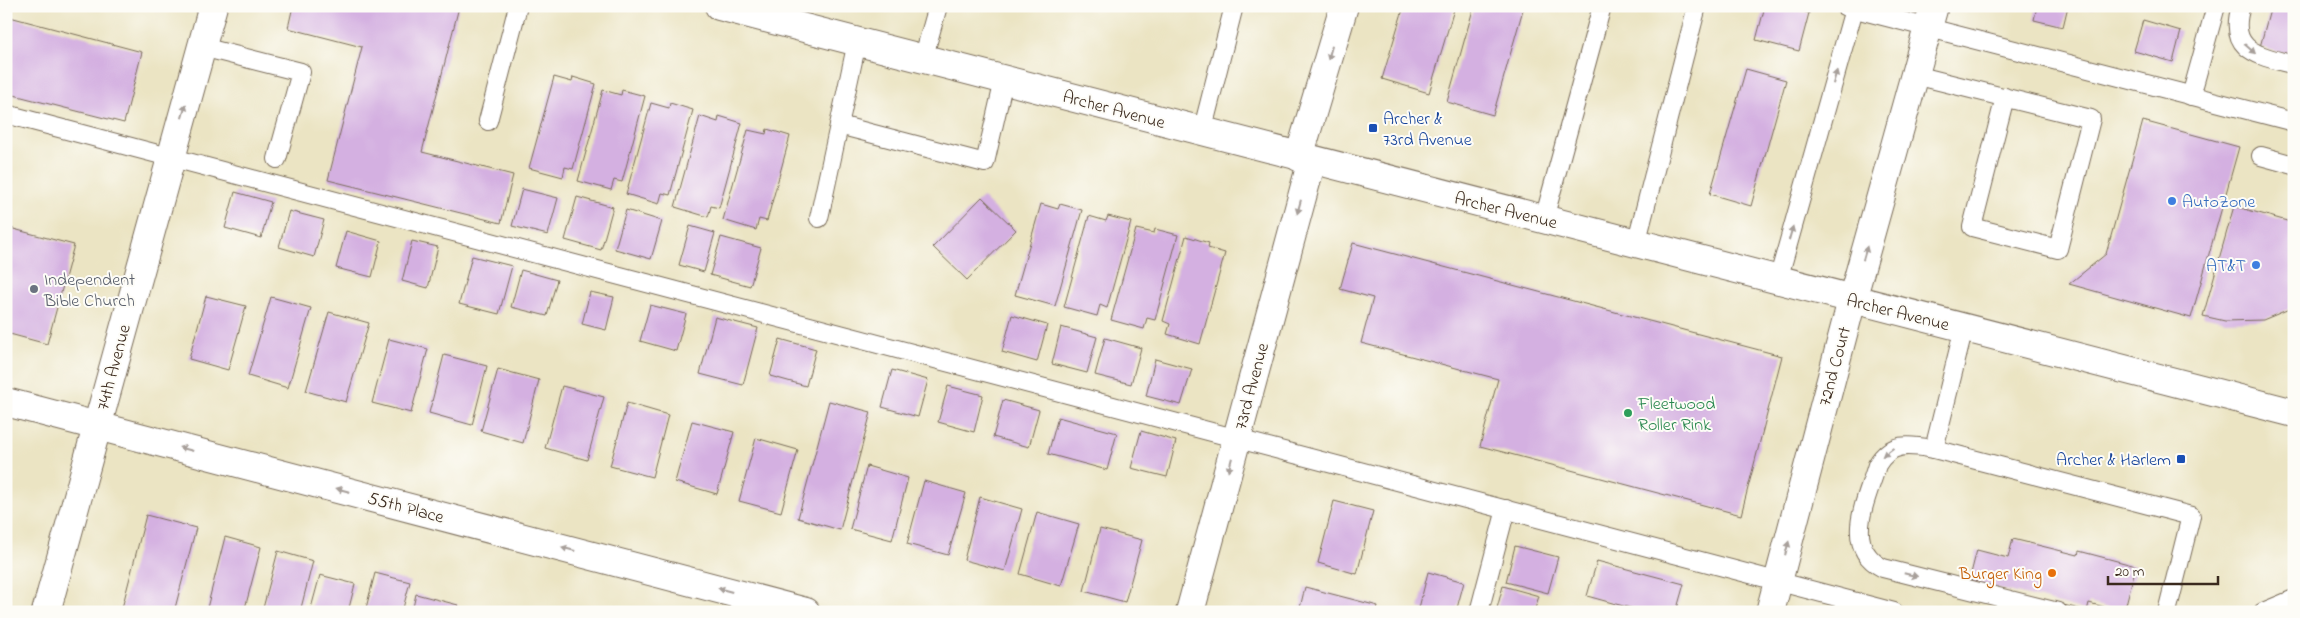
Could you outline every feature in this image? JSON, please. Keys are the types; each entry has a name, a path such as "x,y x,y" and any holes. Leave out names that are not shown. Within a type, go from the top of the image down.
{"street":[{"name":"74th Avenue","path":"46,612 213,6"},
{"name":"Archer Avenue","path":"719,6 761,11 857,42 2294,413"},
{"name":"73rd Avenue","path":"1190,612 1237,438 1344,6"},
{"name":"72nd Court","path":"1770,612 1852,300 1931,17"},
{"name":"55th Place","path":"6,402 806,612"},
{"path":"2292,612 2294,604"}],"lane":[{"path":"488,121 518,6"},
{"path":"923,59 938,6"},
{"path":"1202,132 1234,6"},
{"path":"1544,219 1602,6"},
{"path":"1636,244 1697,6"},
{"path":"2191,96 2216,6"},
{"path":"2241,6 2236,22 2248,50 2256,55 2294,65"},
{"path":"1778,280 1849,8 1931,17 2191,96 2294,122"},
{"path":"819,218 857,42"},
{"path":"202,47 300,72 277,159"},
{"path":"1915,75 2005,97 2091,120 2058,249 1972,227 2005,97"},
{"path":"840,124 985,163 1004,80"},
{"path":"6,114 1894,612"},
{"path":"2261,156 2294,165"},
{"path":"1934,449 1964,328"},
{"path":"2058,612 1883,568 1867,557 1858,538 1859,526 1877,464 1881,457 1904,444 1934,449 2190,516 2167,612"},
{"path":"1479,612 1506,509"},
{"path":"2263,612 2294,599"}],"building":[{"path":"293,6 459,7 422,152 513,175 501,223 328,180 362,47 288,28"},
{"path":"1404,6 1455,6 1429,93 1382,79"},
{"path":"1474,6 1524,6 1493,115 1447,102"},
{"path":"1765,6 1785,6 1809,13 1799,51 1756,40"},
{"path":"2037,6 2068,6 2063,27 2034,20"},
{"path":"2081,6 2094,6 2093,10"},
{"path":"2271,6 2294,6 2294,56 2260,47"},
{"path":"6,16 142,52 124,123 6,93"},
{"path":"2143,20 2181,31 2173,62 2134,51"},
{"path":"1746,69 1786,80 1751,206 1710,194"},
{"path":"554,77 572,82 573,77 596,84 573,169 565,167 563,177 529,168"},
{"path":"603,90 621,95 622,90 645,96 622,182 614,180 611,190 578,181"},
{"path":"651,103 669,108 670,103 693,110 670,195 662,193 659,204 626,194"},
{"path":"700,116 718,122 719,116 742,123 719,208 711,206 708,217 675,207"},
{"name":"AutoZone","path":"2143,121 2239,147 2191,318 2069,284 2106,254"},
{"path":"767,129 790,136 767,221 759,219 756,230 723,220 748,130 766,134"},
{"path":"522,189 558,198 548,235 512,226"},
{"path":"235,192 271,202 261,238 225,228"},
{"path":"577,197 613,207 601,250 565,240"},
{"path":"982,197 1016,230 967,280 933,247"},
{"path":"1041,204 1058,209 1060,204 1082,210 1055,306 1015,295"},
{"name":"AT&T","path":"2234,206 2294,223 2294,307 2263,320 2225,321 2203,316"},
{"path":"626,210 662,221 651,259 615,249"},
{"path":"289,211 324,220 314,257 279,247"},
{"path":"1089,216 1106,221 1108,216 1131,222 1107,308 1100,305 1097,316 1064,307"},
{"path":"690,226 715,233 704,272 679,265"},
{"name":"Independent Bible Church","path":"6,227 74,245 47,344 6,333"},
{"path":"1136,229 1154,233 1155,229 1178,235 1155,320 1147,318 1144,329 1111,320"},
{"path":"346,231 381,241 372,277 336,268"},
{"path":"1186,236 1209,243 1208,248 1225,253 1200,344 1167,334 1170,324 1163,321"},
{"path":"721,237 761,248 750,286 710,275"},
{"path":"412,241 438,247 428,288 402,281"},
{"name":"Fleetwood Roller Rink","path":"1353,243 1782,356 1741,515 1480,446 1498,379 1361,343 1373,298 1340,289"},
{"path":"472,256 512,266 499,314 459,304"},
{"path":"521,270 557,280 547,316 511,307"},
{"path":"590,292 614,297 606,330 582,324"},
{"path":"206,296 246,306 228,370 189,359"},
{"path":"271,297 311,308 288,388 248,376"},
{"path":"650,305 686,314 676,351 640,341"},
{"path":"329,312 369,323 346,402 306,391"},
{"path":"1012,315 1047,325 1037,362 1002,352"},
{"path":"715,317 758,328 743,385 700,374"},
{"path":"1061,327 1097,337 1087,373 1052,364"},
{"path":"1105,338 1141,348 1131,384 1095,375"},
{"path":"389,339 428,349 411,413 372,403"},
{"path":"780,339 816,349 806,386 770,376"},
{"path":"444,355 487,366 472,425 429,413"},
{"path":"1155,359 1192,369 1181,405 1146,396"},
{"path":"498,369 539,380 523,443 481,431"},
{"path":"892,370 928,380 918,417 882,407"},
{"path":"562,386 604,397 587,460 545,448"},
{"path":"948,386 983,395 974,432 938,422"},
{"path":"1003,400 1039,410 1029,447 993,437"},
{"path":"829,401 871,412 840,530 798,518"},
{"path":"627,403 668,415 652,477 610,466"},
{"path":"1058,417 1117,433 1107,470 1048,454"},
{"path":"692,421 734,432 717,494 675,482"},
{"path":"1141,431 1176,441 1167,477 1131,468"},
{"path":"756,438 798,450 781,512 739,501"},
{"path":"867,466 908,478 892,540 850,529"},
{"path":"924,481 966,493 948,555 907,544"},
{"path":"980,497 1022,509 1005,571 964,560"},
{"path":"1334,501 1373,511 1357,574 1318,563"},
{"path":"1037,512 1079,524 1061,586 1020,574"},
{"path":"146,515 196,528 174,612 121,612"},
{"path":"1100,529 1142,540 1125,602 1084,591"},
{"path":"225,537 261,547 244,612 206,612"},
{"name":"Burger King","path":"2013,539 2078,555 2079,551 2136,566 2124,612 2089,603 2087,611 1969,581 1977,550 2008,558"},
{"path":"1515,546 1558,557 1548,593 1506,582"},
{"path":"278,551 313,561 300,612 262,612"},
{"path":"1597,561 1684,584 1676,612 1645,612 1587,596"},
{"path":"1428,572 1464,582 1456,612 1431,612 1419,608"},
{"path":"375,573 410,582 402,612 365,612"},
{"path":"320,575 355,584 348,612 310,612"},
{"path":"1503,586 1539,596 1534,612 1496,612"},
{"path":"1305,587 1378,606 1376,612 1299,612"},
{"path":"416,594 458,605 456,612 412,612"}],"place":[{"name":"Archer & 73rd Avenue","path":"1373,128"},
{"name":"AutoZone","path":"2172,201"},
{"name":"AT&T","path":"2256,265"},
{"name":"Independent Bible Church","path":"34,289"},
{"name":"Fleetwood Roller Rink","path":"1628,413"},
{"name":"Archer & Harlem","path":"2181,459"},
{"name":"Burger King","path":"2052,573"}]}
